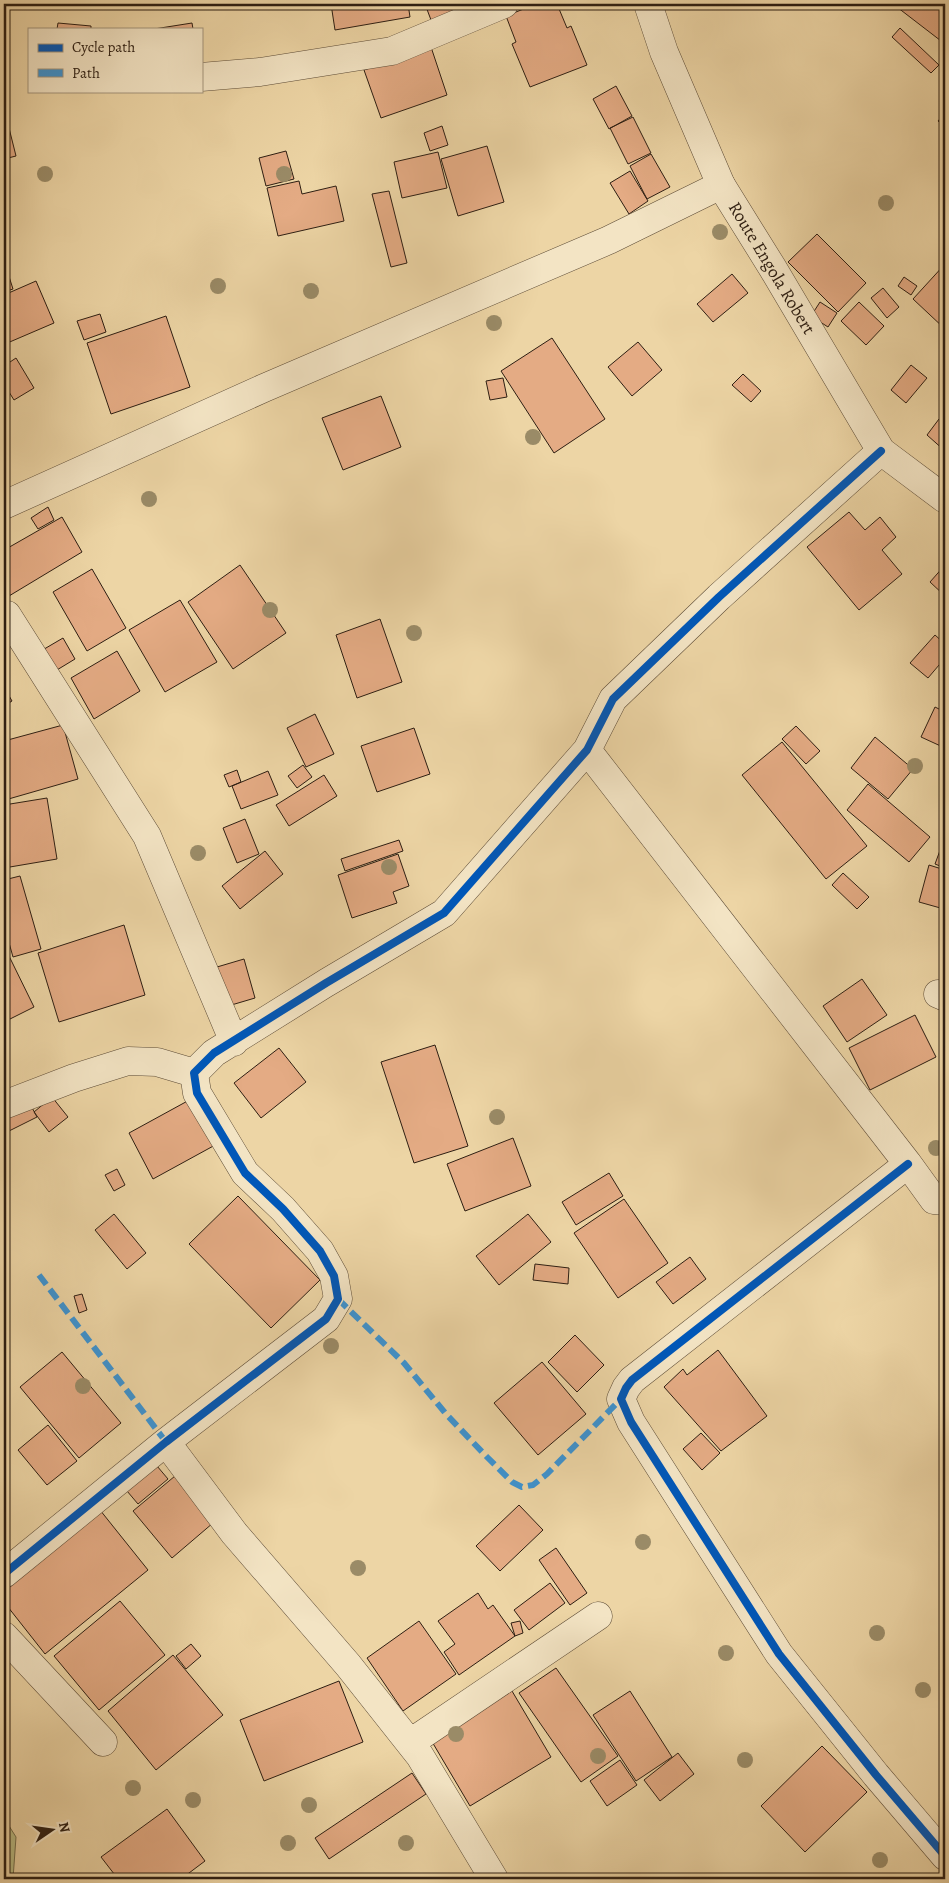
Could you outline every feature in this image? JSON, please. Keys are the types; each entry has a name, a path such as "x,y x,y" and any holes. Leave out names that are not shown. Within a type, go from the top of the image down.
{"street":[{"path":"202,77 260,72 392,51 504,4"},
{"name":"Route Engola Robert","path":"648,4 664,52 721,185 882,451 945,498"},
{"path":"4,505 264,388 609,240 721,185"},
{"path":"194,1073 214,1053 326,983 444,913 588,750 613,699 719,598 882,451"},
{"path":"7,615 148,836 234,1042"},
{"path":"588,750 934,1200 945,1201"},
{"path":"4,1105 74,1078 128,1061 156,1062 194,1073"},
{"path":"4,1574 166,1442 326,1319 338,1299 334,1276 320,1251 283,1209 245,1173 197,1093 194,1073"},
{"path":"908,1164 632,1380 621,1399 631,1422 779,1654 876,1775 945,1856"},
{"path":"166,1442 234,1534 348,1665 410,1743 435,1778 478,1855 494,1879"},
{"path":"410,1743 598,1616"},
{"path":"4,1636 103,1742"}],"green space":[{"path":"4,1818 16,1837 13,1879 4,1879"}],"building":[{"path":"291,4 314,4 315,5 292,9"},
{"path":"331,4 408,4 410,17 335,30"},
{"path":"425,4 469,4 470,6 431,20"},
{"path":"536,4 557,4 567,28 571,26 587,65 530,87 512,44 516,42 506,16"},
{"path":"893,4 945,4 945,44"},
{"path":"58,23 91,26 91,28 57,28"},
{"path":"192,23 193,28 160,28"},
{"path":"900,28 939,65 931,73 892,37"},
{"path":"431,47 447,95 381,118 364,70"},
{"path":"616,86 632,116 609,129 593,99"},
{"path":"945,113 945,127 938,121"},
{"path":"633,117 651,153 628,164 610,128"},
{"path":"442,126 448,145 430,151 424,133"},
{"path":"9,128 16,156 4,159 4,129"},
{"path":"487,146 504,202 458,216 441,159"},
{"path":"286,151 294,179 266,186 259,158"},
{"path":"438,152 447,188 402,198 394,162"},
{"path":"651,154 670,187 647,199 630,166"},
{"path":"630,171 648,201 629,214 610,183"},
{"path":"299,181 302,194 336,186 344,221 278,236 267,188"},
{"path":"389,191 407,263 391,267 372,194"},
{"path":"817,234 866,283 838,312 788,262"},
{"path":"4,261 13,289 4,292"},
{"path":"945,264 945,329 913,299"},
{"path":"732,274 748,293 713,322 697,304"},
{"path":"904,277 917,286 911,295 898,286"},
{"path":"36,281 54,323 5,344 4,295"},
{"path":"883,288 899,307 887,318 871,298"},
{"path":"820,302 837,313 828,327 811,316"},
{"path":"859,302 884,326 866,345 841,321"},
{"path":"100,314 106,332 84,340 77,321"},
{"path":"166,316 190,387 111,414 87,343"},
{"path":"552,338 605,419 554,453 501,371"},
{"path":"638,342 662,370 632,396 608,367"},
{"path":"16,358 34,388 14,400 4,384 4,366"},
{"path":"911,365 927,378 906,403 891,390"},
{"path":"743,374 761,391 751,402 732,385"},
{"path":"503,378 507,397 490,400 486,381"},
{"path":"381,396 401,447 343,470 322,418"},
{"path":"939,419 945,424 945,451 927,435"},
{"path":"48,507 54,520 38,529 31,518"},
{"path":"849,512 865,530 880,517 896,537 882,550 902,574 859,610 807,547"},
{"path":"62,517 82,552 4,599 4,544 6,549"},
{"path":"240,565 286,633 233,669 188,602"},
{"path":"945,565 945,596 930,582"},
{"path":"92,569 126,628 87,651 53,592"},
{"path":"180,600 217,662 165,692 129,630"},
{"path":"380,619 402,682 357,698 336,635"},
{"path":"935,635 945,644 945,658 928,678 910,663"},
{"path":"63,638 75,659 47,676 34,655"},
{"path":"117,651 140,691 94,719 71,678"},
{"path":"4,687 12,701 4,706"},
{"path":"935,707 945,712 945,748 921,737"},
{"path":"315,714 334,754 306,767 287,728"},
{"path":"63,725 78,779 5,800 4,741"},
{"path":"796,726 820,751 806,764 782,739"},
{"path":"414,728 430,774 377,792 361,746"},
{"path":"875,737 913,769 888,799 851,768"},
{"path":"782,742 867,846 826,879 742,775"},
{"path":"303,765 312,777 297,788 288,776"},
{"path":"237,770 241,782 229,787 224,775"},
{"path":"268,771 278,795 241,809 232,786"},
{"path":"324,775 337,796 289,826 276,805"},
{"path":"868,784 930,837 909,862 847,810"},
{"path":"47,798 57,859 4,868 4,805"},
{"path":"245,819 259,854 237,863 223,828"},
{"path":"399,840 403,851 345,871 341,859"},
{"path":"942,845 945,847 945,868 935,864"},
{"path":"265,851 283,874 240,909 222,886"},
{"path":"398,854 409,886 393,892 397,903 352,918 338,875"},
{"path":"929,865 945,870 944,909 919,902"},
{"path":"843,873 869,897 857,909 832,885"},
{"path":"20,876 41,949 13,957 4,925 4,880"},
{"path":"124,925 145,995 59,1022 38,953"},
{"path":"9,956 34,1007 4,1022 4,958"},
{"path":"244,959 255,998 228,1006 217,967"},
{"path":"862,979 887,1015 847,1042 823,1006"},
{"path":"915,1015 936,1057 870,1090 849,1048"},
{"path":"435,1045 468,1146 414,1163 381,1062"},
{"path":"279,1048 306,1082 261,1118 234,1083"},
{"path":"52,1097 68,1117 49,1132 34,1112"},
{"path":"193,1098 217,1144 153,1179 129,1133"},
{"path":"28,1100 37,1117 7,1132 4,1126 4,1113"},
{"path":"513,1138 531,1186 465,1211 447,1164"},
{"path":"117,1169 125,1185 114,1191 105,1175"},
{"path":"609,1173 623,1196 576,1225 562,1202"},
{"path":"238,1196 320,1280 271,1328 189,1244"},
{"path":"624,1199 668,1263 618,1298 574,1233"},
{"path":"114,1214 146,1253 127,1269 95,1230"},
{"path":"528,1214 551,1242 499,1285 476,1256"},
{"path":"690,1257 706,1279 673,1304 656,1282"},
{"path":"535,1264 569,1268 568,1284 533,1280"},
{"path":"82,1294 87,1310 79,1313 74,1296"},
{"path":"575,1335 604,1365 577,1392 548,1362"},
{"path":"718,1350 767,1416 721,1451 664,1387 683,1369 687,1375"},
{"path":"62,1352 121,1423 79,1458 20,1387"},
{"path":"542,1362 586,1414 538,1455 494,1403"},
{"path":"48,1425 77,1461 47,1485 18,1450"},
{"path":"701,1433 720,1453 702,1470 683,1449"},
{"path":"157,1466 168,1479 138,1504 127,1491"},
{"path":"175,1476 213,1523 172,1558 133,1511"},
{"path":"519,1505 543,1530 500,1571 476,1546"},
{"path":"100,1510 148,1570 45,1654 4,1602 4,1587"},
{"path":"556,1548 587,1593 570,1605 539,1560"},
{"path":"550,1583 565,1603 529,1630 514,1610"},
{"path":"478,1593 488,1609 493,1605 515,1636 459,1675 444,1652 455,1644 438,1621"},
{"path":"120,1601 165,1655 99,1710 54,1656"},
{"path":"419,1621 456,1674 403,1711 367,1658"},
{"path":"520,1621 523,1633 515,1636 511,1623"},
{"path":"191,1644 201,1656 186,1669 176,1656"},
{"path":"173,1655 223,1715 156,1770 108,1711"},
{"path":"556,1668 618,1756 581,1782 519,1693"},
{"path":"339,1681 363,1742 264,1781 240,1720"},
{"path":"512,1691 551,1757 470,1806 431,1740"},
{"path":"630,1691 672,1757 636,1781 593,1715"},
{"path":"822,1746 867,1792 805,1852 761,1806"},
{"path":"678,1753 694,1774 660,1801 644,1780"},
{"path":"620,1760 637,1785 607,1806 590,1781"},
{"path":"412,1773 426,1794 329,1859 315,1838"},
{"path":"167,1809 205,1861 181,1879 118,1879 101,1857"}],"marked path":[{"path":"39,1275 166,1442"},
{"path":"338,1299 404,1363 446,1414 485,1455 512,1482 522,1487 533,1485 547,1474 621,1399"}],"cycle path":[{"path":"4,1574 166,1442 326,1319 338,1299 334,1276 320,1251 283,1209 245,1173 197,1093 194,1073 214,1053 326,983 444,913 587,750 613,699 719,597 881,451"},
{"path":"908,1164 632,1380 621,1399 631,1422 779,1654 876,1775 945,1856"}]}
